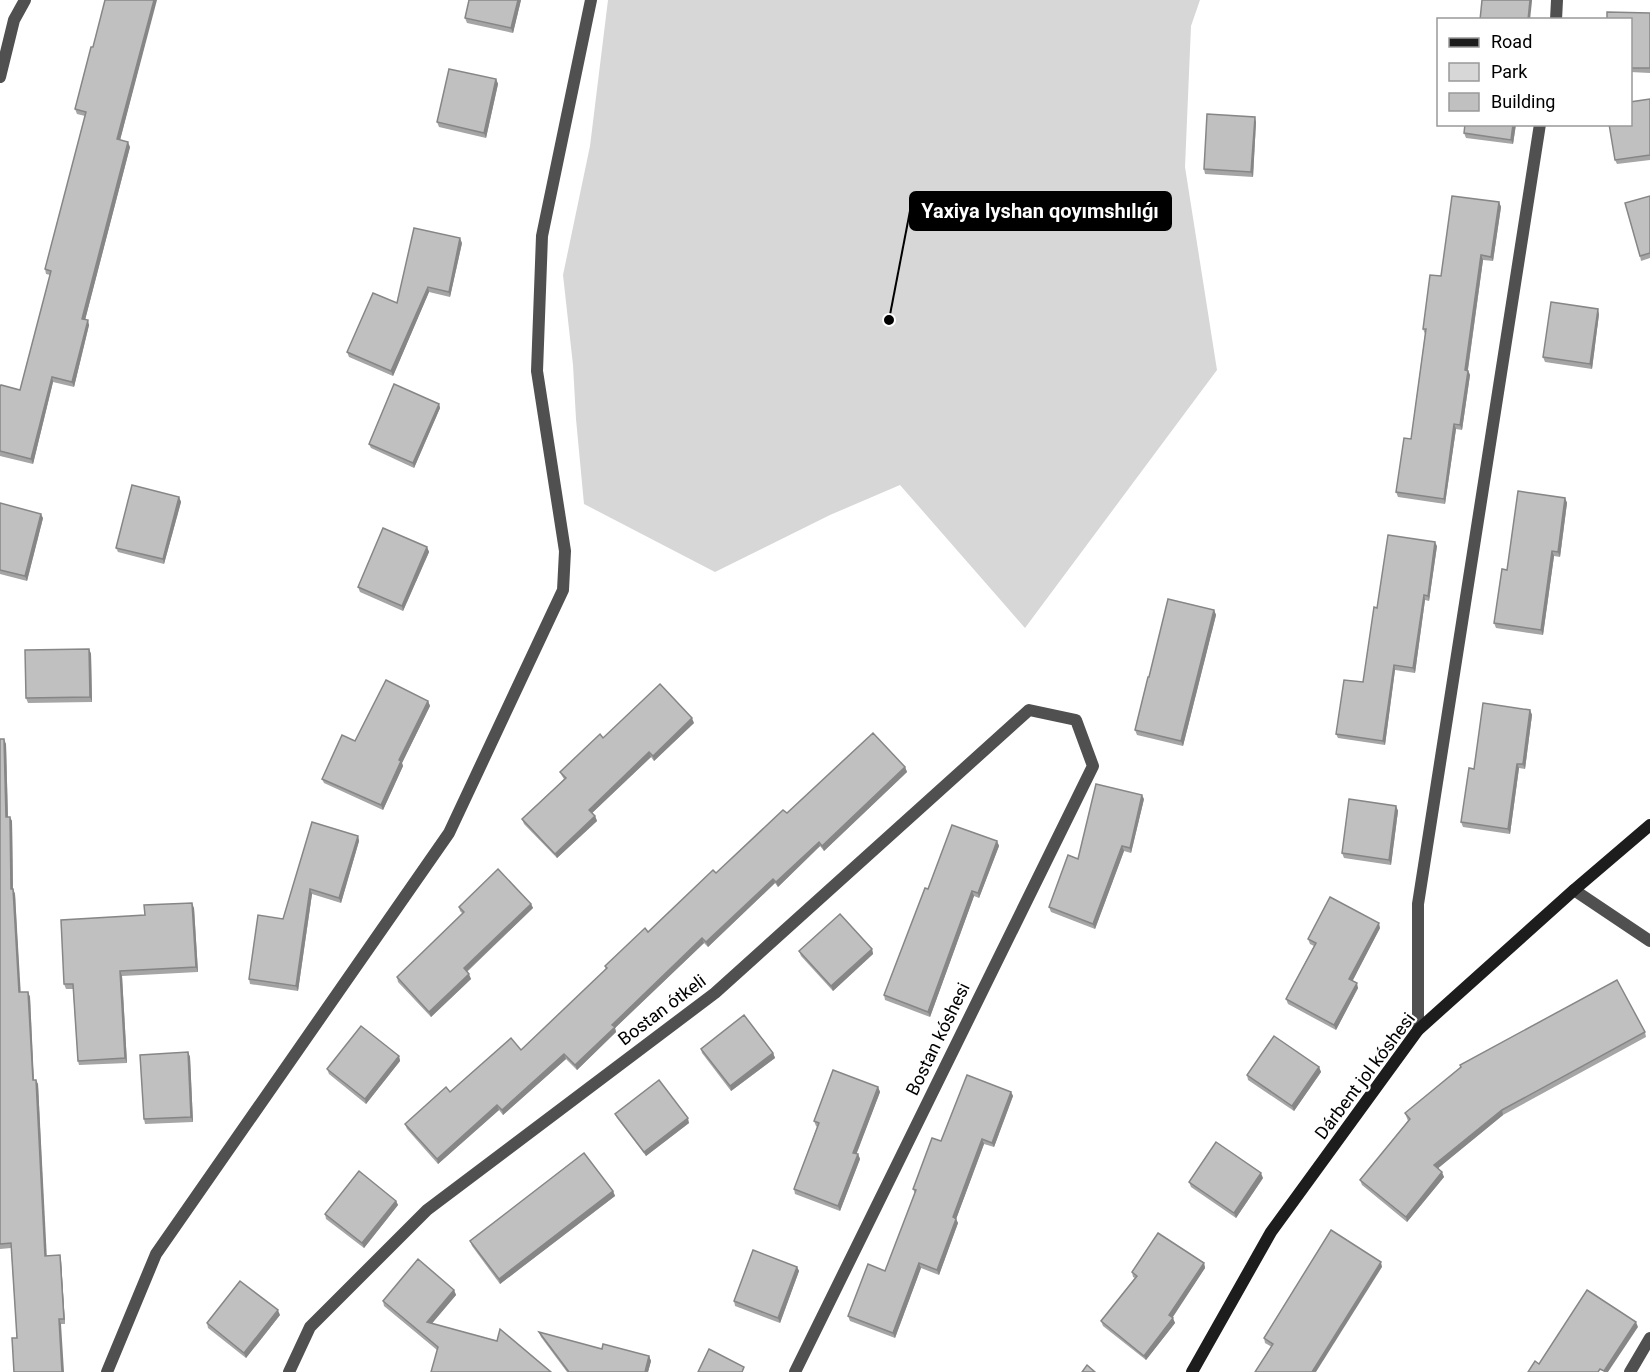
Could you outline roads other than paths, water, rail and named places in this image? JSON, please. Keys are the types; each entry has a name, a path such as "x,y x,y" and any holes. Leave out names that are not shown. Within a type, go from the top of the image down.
{"main road":[{"name":"Dárbent jol kóshesi","path":"1192,1372 1271,1232 1418,1030 1650,825"}],"street":[{"path":"0,76 14,20 25,0"},
{"path":"107,1372 156,1254 449,833 563,590 565,551 537,371 542,236 591,0"},
{"path":"1556,18 1557,0"},
{"path":"1418,1030 1418,904 1540,126"},
{"name":"Bostan ótkeli","path":"289,1372 310,1327 427,1210 715,993 1029,711 1076,720"},
{"name":"Bostan kóshesi","path":"795,1372 1093,766 1076,720"},
{"path":"1574,890 1650,941"},
{"path":"1630,1372 1650,1338"}],"place":[{"name":"Yaxiya Iyshan qoyımshılıǵı","path":"889,320"}]}
